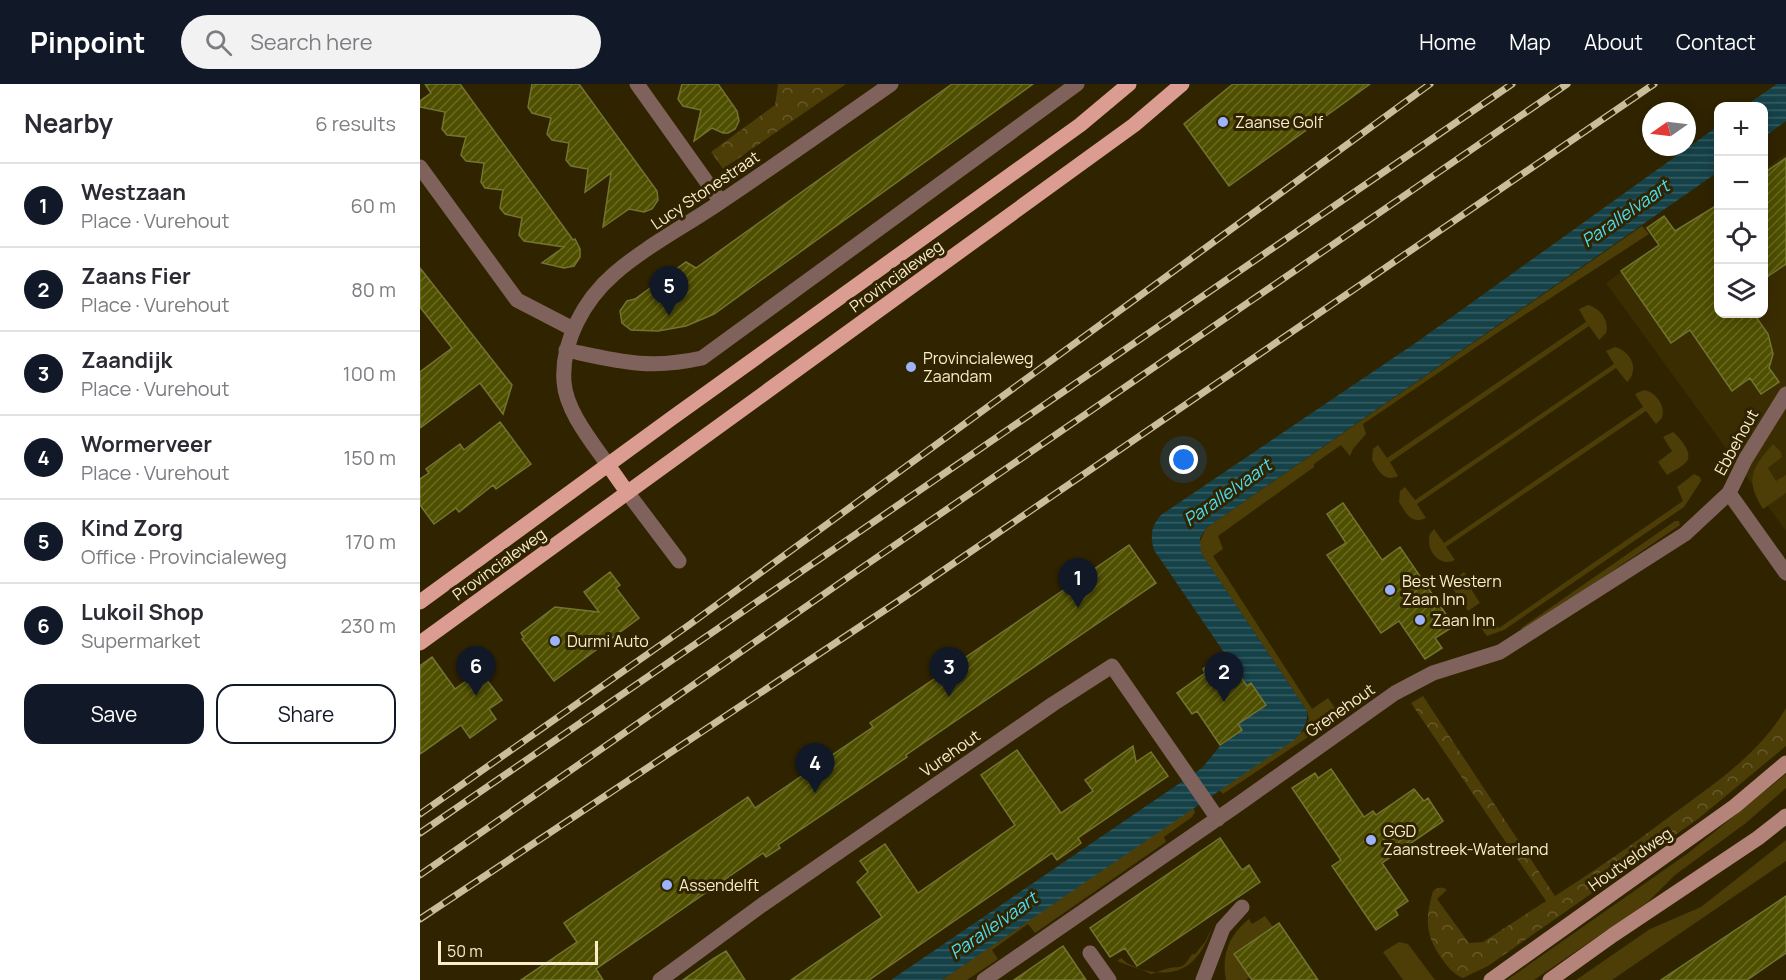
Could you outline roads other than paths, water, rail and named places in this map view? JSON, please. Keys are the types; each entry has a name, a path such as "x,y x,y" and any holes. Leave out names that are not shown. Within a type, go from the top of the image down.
{"main road":[{"name":"Provincialeweg","path":"420,602 1080,125 1130,84"},
{"name":"Provincialeweg","path":"420,643 1134,125 1182,84"},
{"path":"608,465 627,492"}],"street":[{"path":"637,84 721,202"},
{"name":"Lucy Stonestraat","path":"608,465 573,412 564,383 566,350 573,329 586,306 613,275 891,84"},
{"path":"566,350 625,363 648,365 677,364 702,357 1077,84"},
{"path":"420,167 517,300 573,329"},
{"name":"Ebbehout","path":"1785,572 1729,493 1745,460 1786,394"},
{"path":"627,492 679,561"},
{"name":"Grenehout","path":"984,980 1213,812 1395,693 1433,673 1500,652 1685,534 1729,493"},
{"name":"Vurehout","path":"660,980 780,892 1112,666 1213,812"},
{"name":"Houtveldweg","path":"1491,980 1735,806 1786,763"},
{"path":"1550,980 1758,838 1786,816"},
{"path":"1203,980 1224,928 1242,908"},
{"path":"1090,953 1109,980"}],"water":[{"path":"1777,84 1786,84 1786,121 1768,134 1768,102 1751,102"},
{"name":"Parallelvaart","path":"1714,129 1714,175 1206,528 1200,538 1201,553 1307,711 1306,724 1297,737 942,980 891,980 1202,768 1220,746 1242,730 1238,724 1266,705 1251,683 1247,686 1154,550 1152,531 1161,515 1417,342 1676,156 1696,156 1696,142"}],"railway":[{"path":"420,814 689,625 1430,84"},
{"path":"420,833 1512,84"},
{"path":"420,875 860,569 1567,84"},
{"path":"420,919 900,600 1654,84"}],"place":[{"name":"Zaanse Golf","path":"1223,122"},
{"name":"Kind Zorg","path":"669,316"},
{"name":"Provincialeweg Zaandam","path":"911,367"},
{"name":"Best Western Zaan Inn","path":"1390,590"},
{"name":"Westzaan","path":"1078,608"},
{"name":"Zaan Inn","path":"1420,620"},
{"name":"Durmi Auto","path":"555,641"},
{"name":"Lukoil Shop","path":"476,696"},
{"name":"Zaandijk","path":"949,697"},
{"name":"Zaans Fier","path":"1224,702"},
{"name":"Wormerveer","path":"815,793"},
{"name":"GGD Zaanstreek-Waterland","path":"1371,840"},
{"name":"Assendelft","path":"667,885"}]}
